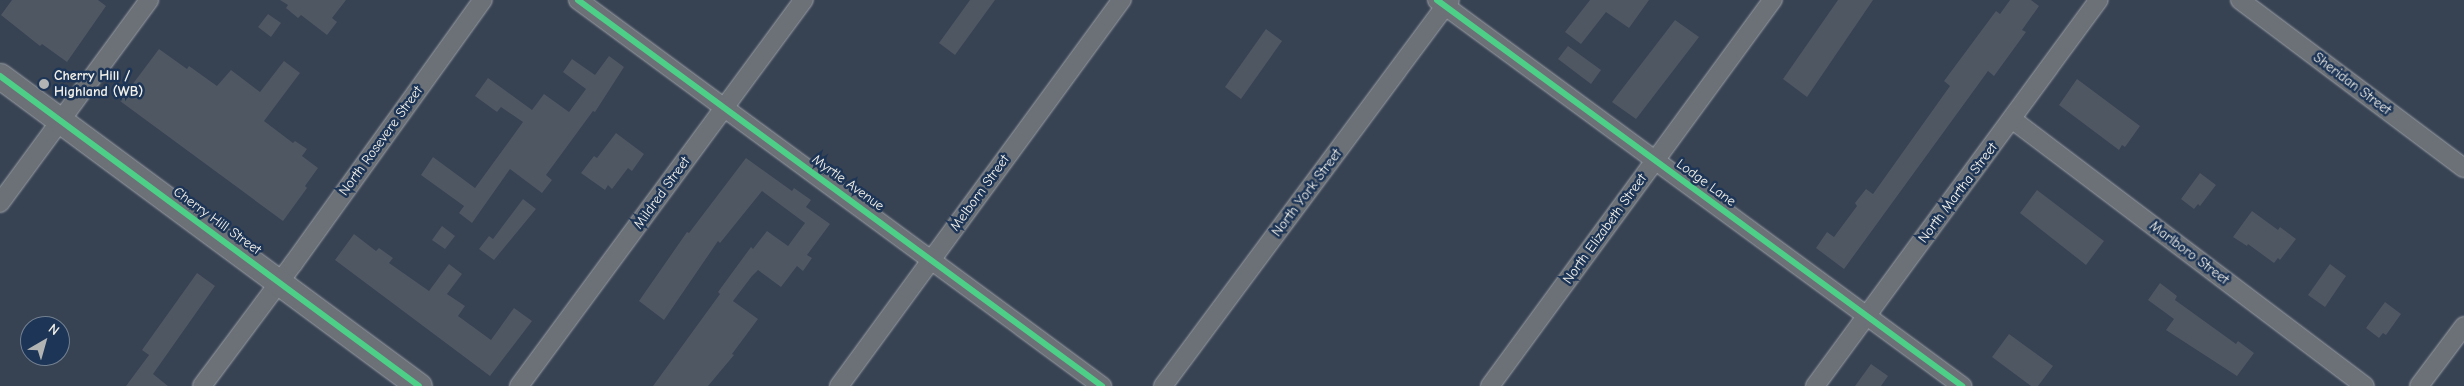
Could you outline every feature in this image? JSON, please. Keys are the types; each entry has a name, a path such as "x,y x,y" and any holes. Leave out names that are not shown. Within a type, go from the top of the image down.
{"street":[{"path":"0,204 149,0"},
{"name":"North Rosevere Street","path":"202,386 483,0"},
{"name":"Myrtle Avenue","path":"578,0 726,107 1102,386"},
{"name":"Mildred Street","path":"519,386 804,0"},
{"name":"Melborn Street","path":"839,386 1122,0"},
{"name":"North Elizabeth Street","path":"1490,386 1773,0"},
{"name":"North Martha Street","path":"1815,386 2013,120 2099,0"},
{"name":"Sheridan Street","path":"2240,0 2464,168"},
{"name":"Lodge Lane","path":"1444,2 1655,161 1962,386"},
{"name":"North York Street","path":"1163,386 1444,2"},
{"name":"Cherry Hill Street","path":"0,76 419,386"},
{"name":"Marlboro Street","path":"2013,120 2365,386"},
{"path":"2419,386 2464,326"}],"building":[{"path":"12,0 98,0 106,6 67,62 42,44 40,46 1,15"},
{"path":"280,0 346,0 332,18 337,22 327,35 301,15 298,18 286,8 288,5"},
{"path":"970,0 995,0 955,55 939,43"},
{"path":"1590,0 1649,0 1629,28 1606,12 1581,44 1565,32"},
{"path":"1838,0 1873,0 1807,97 1783,79"},
{"path":"2010,0 2031,0 2039,6 2022,30 2026,32 1994,76 1988,71 1844,269 1816,248 1827,232 1834,237 1857,206 1855,203 1866,189 1873,194 1950,86 1944,81 1996,11 2000,14"},
{"path":"268,14 281,23 271,37 258,27"},
{"path":"1675,20 1699,37 1636,119 1612,102"},
{"path":"1266,29 1282,41 1241,99 1225,87"},
{"path":"1568,46 1601,70 1591,84 1558,59"},
{"path":"159,49 187,69 189,66 217,86 231,70 260,92 284,61 300,73 264,121 293,143 295,141 307,149 302,156 318,168 305,186 307,188 283,221 120,101"},
{"path":"609,56 624,67 595,112 593,111 546,175 552,180 542,193 510,169 472,223 459,213 464,206 421,175 433,157 475,188 523,122 501,107 497,112 475,96 488,78 532,110 544,94 569,112 586,89 563,72 572,59 595,75"},
{"path":"2077,79 2140,126 2125,147 2122,145 2119,150 2059,105"},
{"path":"616,133 644,154 632,171 628,168 612,189 608,185 605,190 581,173 594,156 597,158"},
{"path":"746,158 792,191 794,188 811,200 806,207 830,224 807,255 812,258 803,271 797,266 781,287 758,270 733,301 758,319 732,354 734,355 708,386 653,386 720,294 718,292 751,247 753,249 767,231 788,246 805,223 762,191 720,243 718,241 664,320 639,301 687,232 689,233"},
{"path":"2200,173 2216,185 2200,206 2198,204 2194,209 2181,199"},
{"path":"2037,190 2104,241 2086,265 2020,213"},
{"path":"523,199 536,209 494,260 479,249 489,236 493,239"},
{"path":"2252,211 2278,230 2280,227 2296,239 2280,260 2278,258 2274,263 2248,244 2247,246 2233,237"},
{"path":"442,226 455,236 445,249 432,240"},
{"path":"354,234 376,251 379,248 393,258 389,263 429,291 449,264 462,274 447,294 465,306 458,316 491,340 514,308 532,321 490,376 335,260"},
{"path":"2330,264 2346,276 2325,307 2308,295"},
{"path":"197,273 215,286 153,374 168,386 126,386 149,355 142,350"},
{"path":"2160,283 2177,296 2175,300 2236,344 2238,341 2254,353 2237,376 2166,330 2174,319 2148,300"},
{"path":"2385,302 2401,314 2386,335 2383,333 2379,338 2366,328"},
{"path":"2009,334 2053,366 2038,386 2031,386 1992,357"},
{"path":"1871,364 1888,376 1881,386 1855,386"}],"cycle path":[{"path":"578,0 1102,386"},
{"path":"1437,0 1962,386"},
{"path":"0,76 419,386"}],"place":[{"name":"Cherry Hill / Highland (WB)","path":"44,84"}]}
